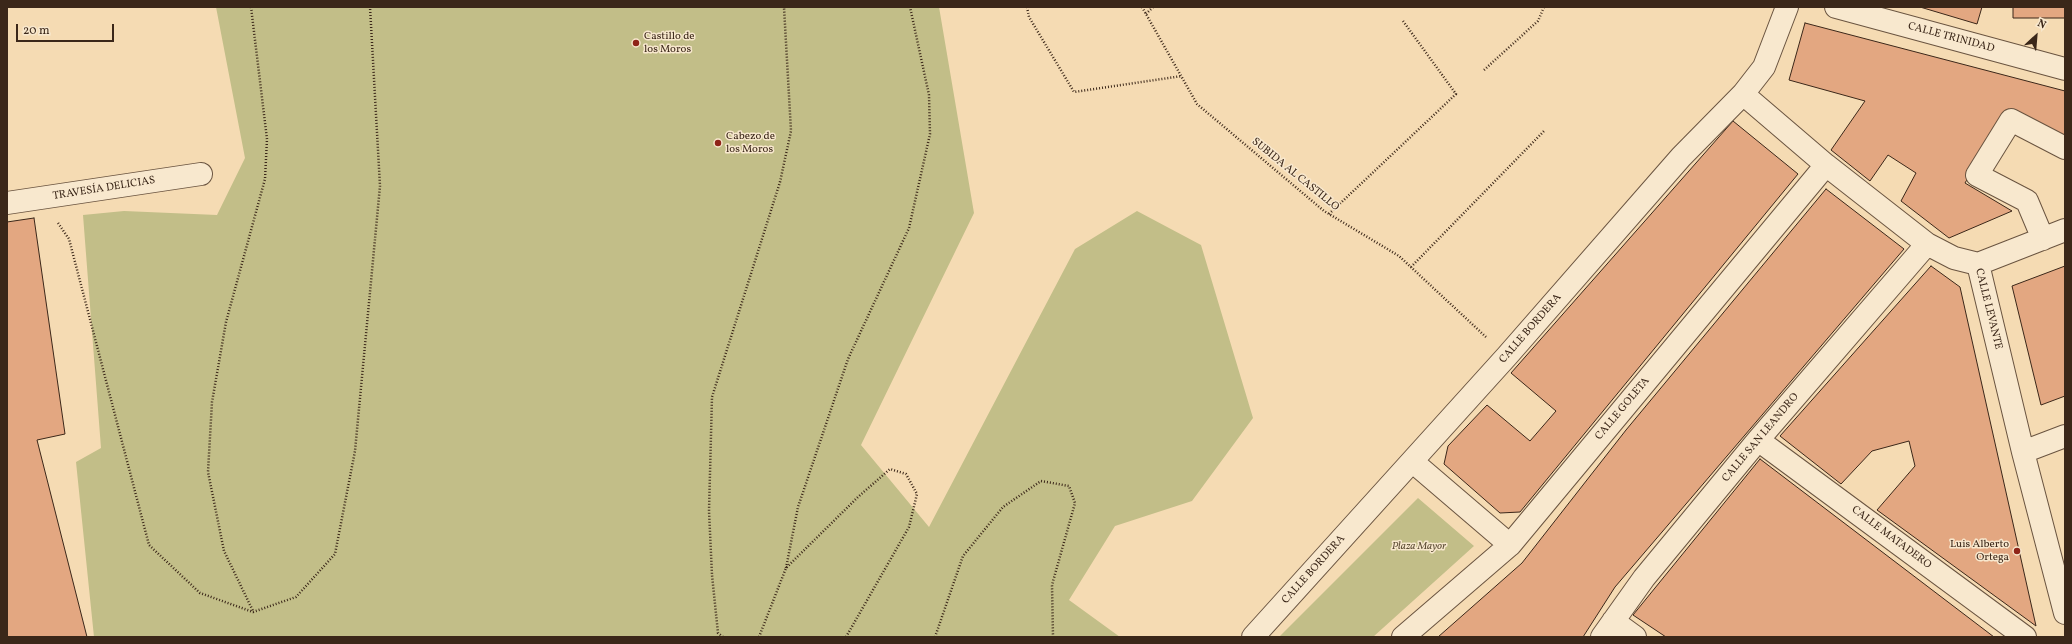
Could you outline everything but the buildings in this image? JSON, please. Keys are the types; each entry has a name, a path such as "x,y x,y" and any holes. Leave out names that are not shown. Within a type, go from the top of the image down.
{"street":[{"name":"CALLE BORDERA","path":"1253,637 1413,462 1681,157 1743,94 1764,67 1786,7"},
{"name":"CALLE TRINIDAD","path":"1836,7 2065,69"},
{"name":"CALLE LEVANTE","path":"1743,94 1826,165 1927,244 1954,258 1978,264 2023,452 2065,613"},
{"path":"2043,239 2027,201 1977,174 2010,120 2065,148"},
{"name":"CALLE GOLETA","path":"1403,637 1510,545 1826,165"},
{"name":"TRAVESÍA DELICIAS","path":"7,203 201,174"},
{"path":"1978,264 2065,230"},
{"name":"CALLE SAN LEANDRO","path":"1608,629 1644,578 1758,440 1927,244"},
{"path":"2023,452 2065,436"},
{"name":"CALLE MATADERO","path":"1758,440 2025,637"},
{"path":"1413,462 1510,545"},
{"path":"1608,629 1636,637"}],"path":[{"path":"251,7 267,139 265,179 226,322 212,402 208,472 224,551 253,612"},
{"path":"42,198 68,239 149,545 200,593 253,612 296,597 335,554 355,451 380,186 370,7"},
{"path":"723,637 718,633 712,575 710,511 712,397 780,182 791,131 784,7"},
{"path":"759,637 786,568 798,507 848,359 909,228 930,134 929,95 910,7"},
{"path":"1027,7 1029,17 1074,92 1182,76"},
{"name":"SUBIDA AL CASTILLO","path":"1142,7 1197,104 1329,214 1399,256 1507,356"},
{"path":"1146,14 1153,7"},
{"path":"1484,70 1538,21 1544,7"},
{"path":"1329,214 1456,94 1403,21"},
{"path":"1411,267 1545,130"},
{"path":"786,568 858,496 890,469 906,474 917,494 909,527 846,637"},
{"path":"935,637 963,556 1003,506 1041,481 1068,486 1076,503 1052,585 1053,637"}],"green space":[{"path":"216,7 939,7 974,213 861,445 929,527 1075,249 1137,211 1201,245 1253,418 1192,501 1115,526 1069,600 1120,637 94,637 76,462 101,448 83,215 124,211 217,215 245,158"},
{"name":"Plaza Mayor","path":"1418,498 1474,546 1373,637 1279,637"}],"place":[{"name":"Castillo de los Moros","path":"636,43"},
{"name":"Cabezo de los Moros","path":"718,143"},
{"name":"Luis Alberto Ortega","path":"2017,551"}]}
